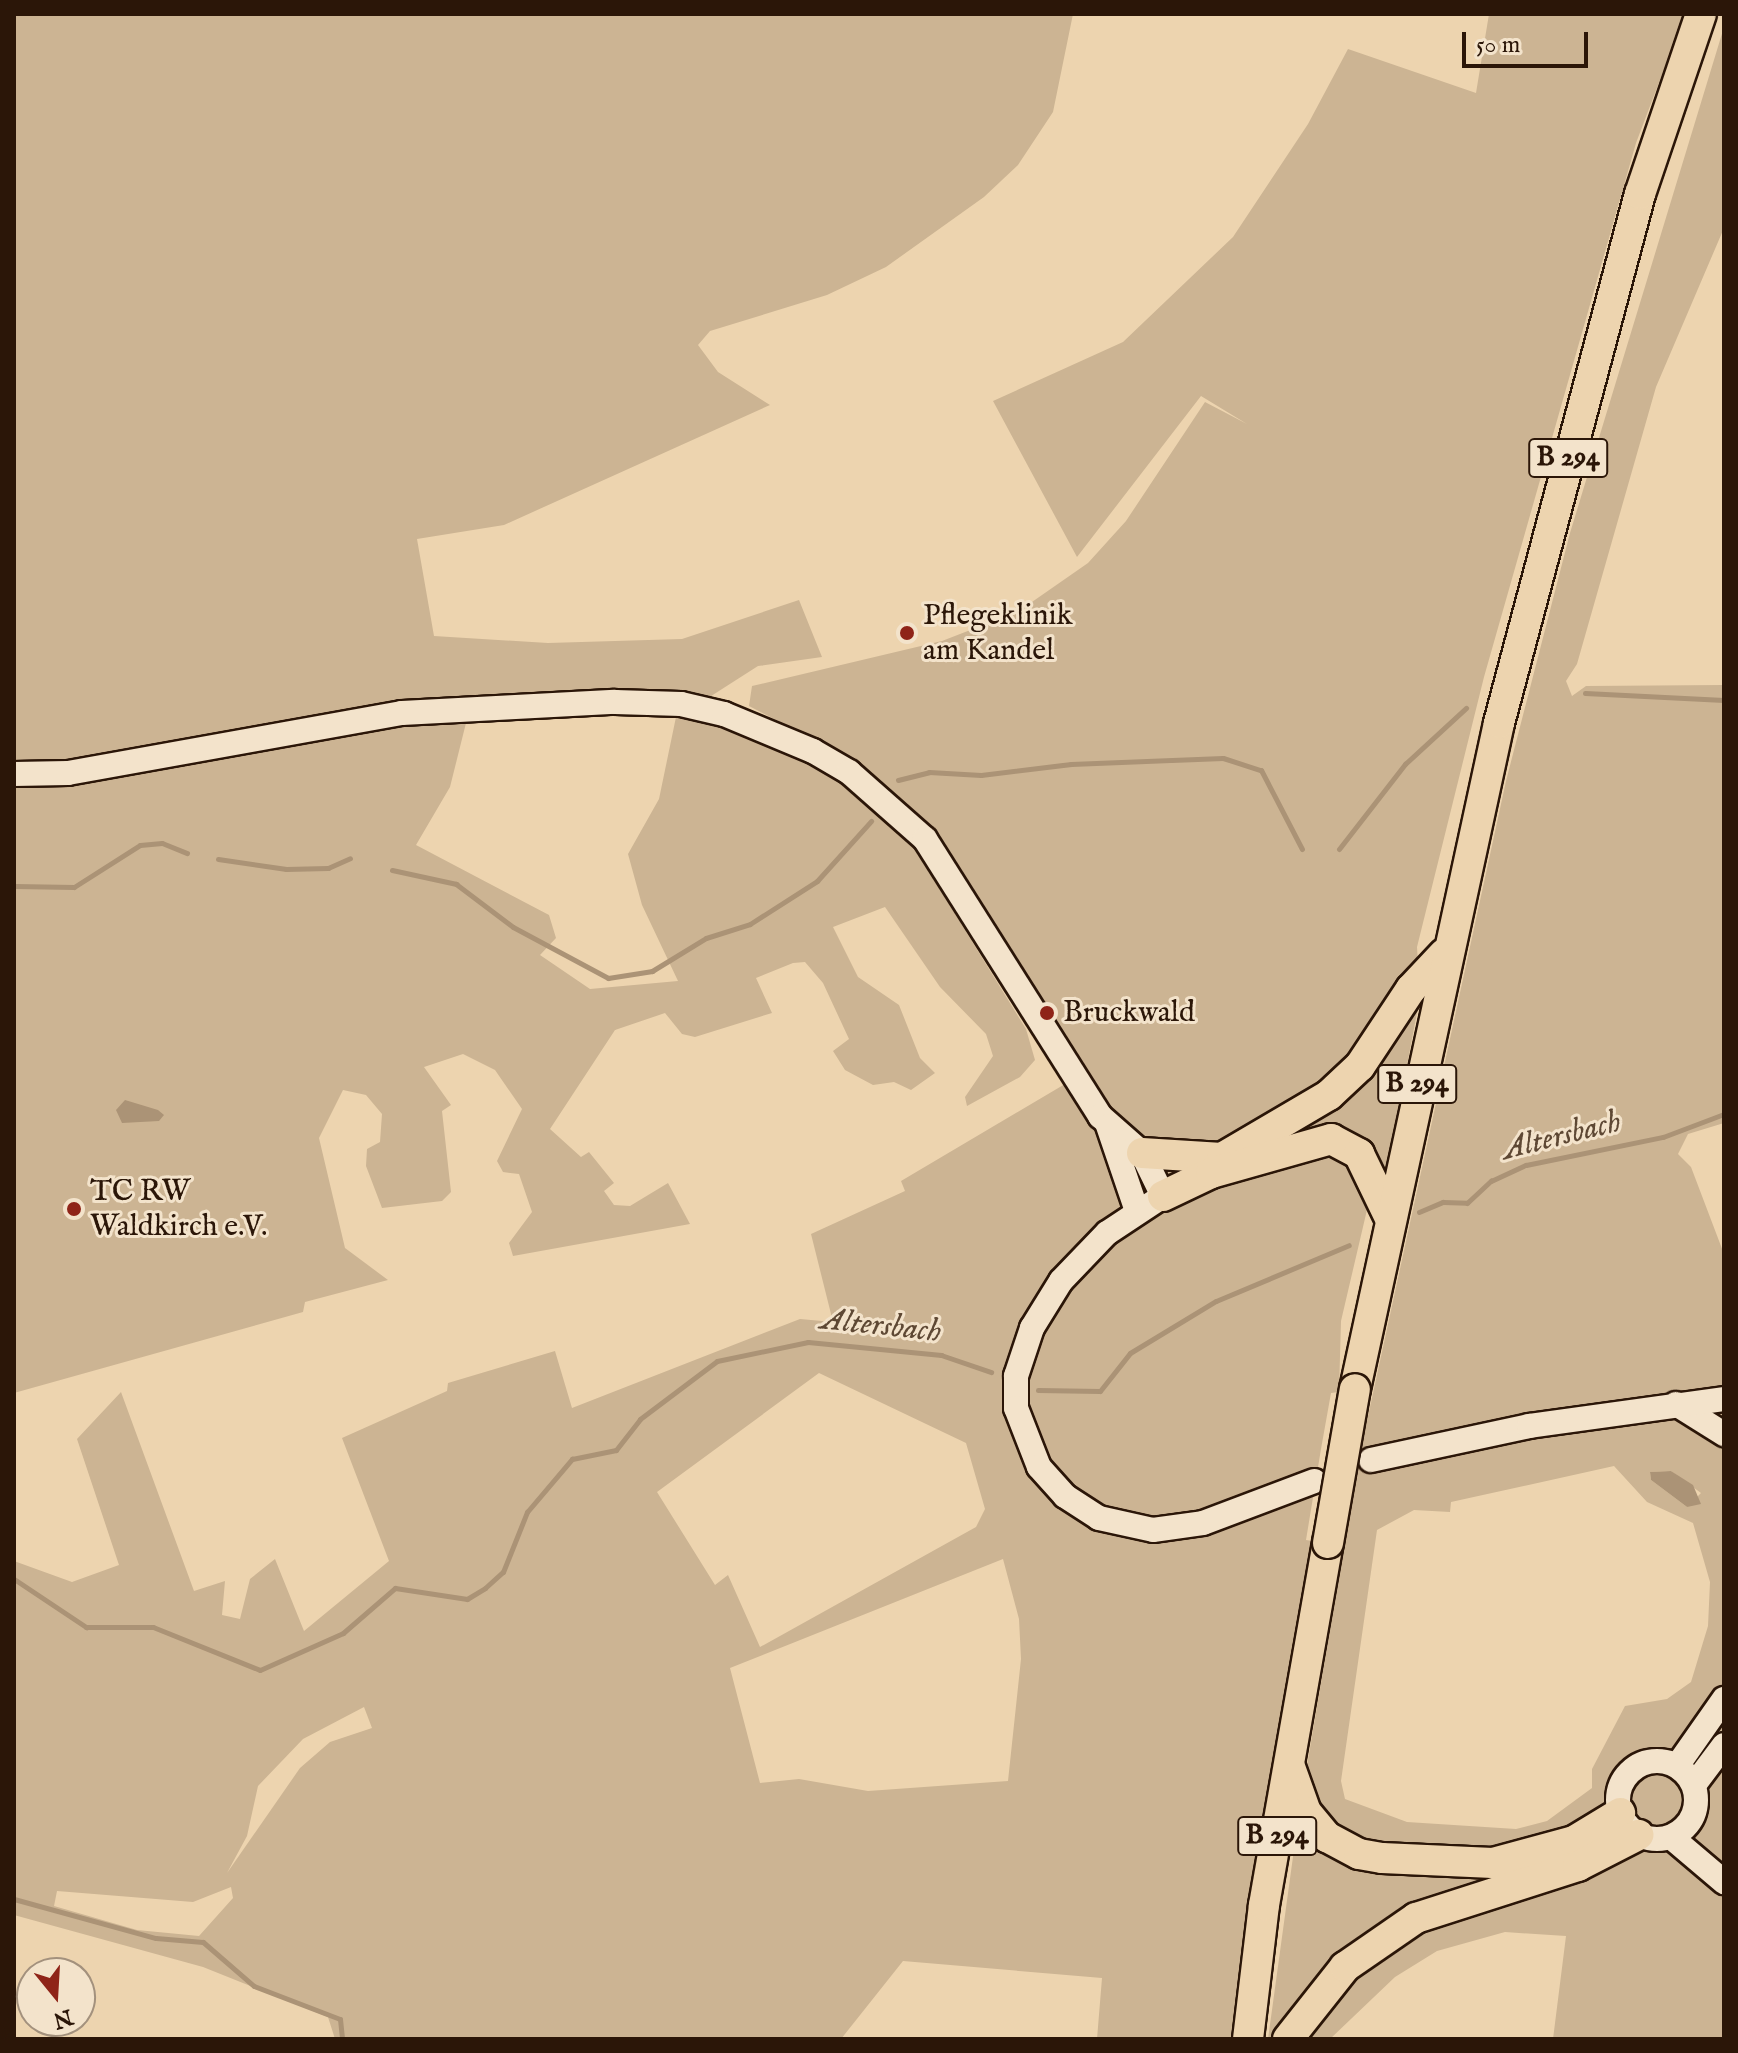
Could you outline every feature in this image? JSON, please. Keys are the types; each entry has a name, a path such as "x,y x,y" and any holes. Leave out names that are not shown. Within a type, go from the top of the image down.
{"highway":[{"name":"B 294","path":"1248,2039 1290,1767 1355,1389 1445,953 1640,194 1701,14"},
{"path":"1150,1204 1329,1095 1360,1066 1411,989 1445,953"},
{"path":"1142,1153 1217,1166 1331,1139 1359,1154 1389,1216"},
{"path":"1290,1767 1306,1812 1327,1837 1359,1854 1382,1858 1493,1863 1629,1824"},
{"path":"1288,2039 1345,1967 1416,1918 1578,1866 1629,1824"}],"street":[{"path":"14,774 68,773 402,713 615,702 681,704 724,714 849,772 918,832 1108,1126 1150,1204"},
{"path":"1108,1126 1142,1153 1150,1204"},
{"path":"1150,1204 1061,1281 1021,1352 1016,1408 1039,1467 1065,1496 1099,1518 1153,1530 1203,1523 1314,1481"},
{"path":"1371,1460 1592,1415 1724,1399"},
{"path":"1676,1404 1724,1434"},
{"path":"1677,1766 1724,1699"},
{"path":"1719,1876 1691,1821 1694,1785 1724,1745"},
{"path":"1694,1785 1677,1766 1654,1760 1633,1769 1618,1792 1629,1824 1671,1837 1719,1876"},
{"path":"1671,1837 1691,1821"}],"shaded area":[{"path":"14,14 1073,14 1053,112 1018,165 984,197 886,267 827,295 710,331 698,345 718,372 770,405 504,525 417,539 434,636 548,643 682,639 799,600 822,657 758,666 708,698 681,704 469,711 450,787 416,845 549,915 556,938 540,955 590,989 678,981 642,905 628,854 659,799 676,717 732,726 843,777 858,762 749,706 752,686 942,641 1019,611 1088,563 1126,521 1205,402 1247,424 1201,396 1077,557 993,401 1123,342 1233,237 1308,124 1348,49 1476,93 1489,14 1685,14 1636,143 1484,677 1417,947 1420,997 1386,1175 1377,1167 1341,1321 1339,1392 1331,1393 1306,1540 1312,1541 1233,2039 1097,2039 1102,1978 903,1961 841,2039 335,2039 328,2017 203,1967 14,1915 14,1561 72,1582 119,1565 77,1439 121,1392 194,1591 225,1581 222,1615 240,1619 250,1579 275,1559 304,1631 389,1561 342,1438 447,1391 448,1383 555,1351 572,1408 800,1319 833,1322 811,1234 905,1191 901,1181 1087,1071 942,848 923,862 1026,1029 1035,1060 1020,1077 967,1106 965,1097 993,1056 986,1034 940,987 885,907 833,927 858,977 899,1005 920,1058 935,1073 911,1090 894,1082 873,1085 845,1070 833,1051 849,1039 823,983 805,962 793,963 756,978 772,1013 695,1037 682,1034 665,1013 615,1030 550,1129 581,1157 589,1152 614,1183 604,1191 614,1205 630,1206 668,1183 690,1224 513,1256 509,1243 532,1212 519,1174 503,1172 497,1161 522,1109 495,1070 463,1054 424,1067 451,1105 442,1111 451,1192 442,1201 382,1208 366,1166 367,1149 380,1142 382,1114 366,1095 343,1090 319,1138 345,1248 388,1280 305,1302 303,1312 14,1393","holes":["819,1373 966,1443 985,1509 976,1527 760,1647 728,1575 715,1585 657,1492","1003,1559 1019,1619 1021,1659 1008,1781 868,1791 799,1779 760,1783 730,1668","364,1707 372,1728 330,1742 300,1768 227,1873 247,1836 258,1786 303,1739","231,1887 233,1898 199,1936 137,1930 54,1906 57,1891 193,1902"]},
{"path":"1724,27 1724,228 1656,387 1577,664 1566,681 1572,696 1586,686 1724,685 1724,1123 1688,1134 1678,1154 1691,1167 1724,1254 1724,2039 1553,2039 1566,1936 1505,1932 1437,1951 1395,1977 1330,2039 1268,2039 1299,1813 1360,1453 1506,781 1570,533","holes":["1614,1466 1647,1502 1693,1523 1710,1582 1708,1626 1691,1682 1667,1699 1625,1706 1592,1769 1592,1788 1547,1821 1516,1829 1407,1822 1345,1799 1341,1781 1377,1530 1414,1510 1450,1512 1451,1502","1671,1471 1701,1493 1687,1507 1651,1480 1650,1472"]},
{"path":"125,1100 158,1110 164,1115 159,1121 122,1123 116,1110"},
{"path":"1671,1471 1693,1485 1701,1504 1687,1507 1651,1480 1650,1472"}],"waterway":[{"path":"1585,693 1724,700"},
{"path":"1339,849 1405,764 1466,708"},
{"path":"898,780 929,772 981,775 1071,764 1223,758 1261,770 1302,849"},
{"path":"392,870 456,884 513,927 608,978 652,971 706,938 750,924 817,881 871,821"},
{"path":"14,886 74,887 140,845 162,843 187,853"},
{"path":"218,859 286,869 328,868 350,858"},
{"name":"Altersbach","path":"1419,1212 1443,1202 1467,1203 1491,1181 1526,1165 1663,1137 1724,1114"},
{"name":"Altersbach","path":"1038,1390 1100,1391 1130,1353 1216,1301 1349,1245"},
{"name":"Altersbach","path":"14,1579 86,1627 153,1627 260,1670 343,1633 395,1588 467,1599 485,1588 503,1572 527,1512 572,1459 616,1450 640,1419 717,1361 808,1342 941,1355 991,1372"},
{"path":"14,1899 156,1938 203,1942 254,1986 340,2019 342,2039"}],"place":[{"name":"Pflegeklinik am Kandel","path":"907,633"},
{"name":"Bruckwald","path":"1047,1013"},
{"name":"TC RW Waldkirch e.V.","path":"74,1209"}]}
